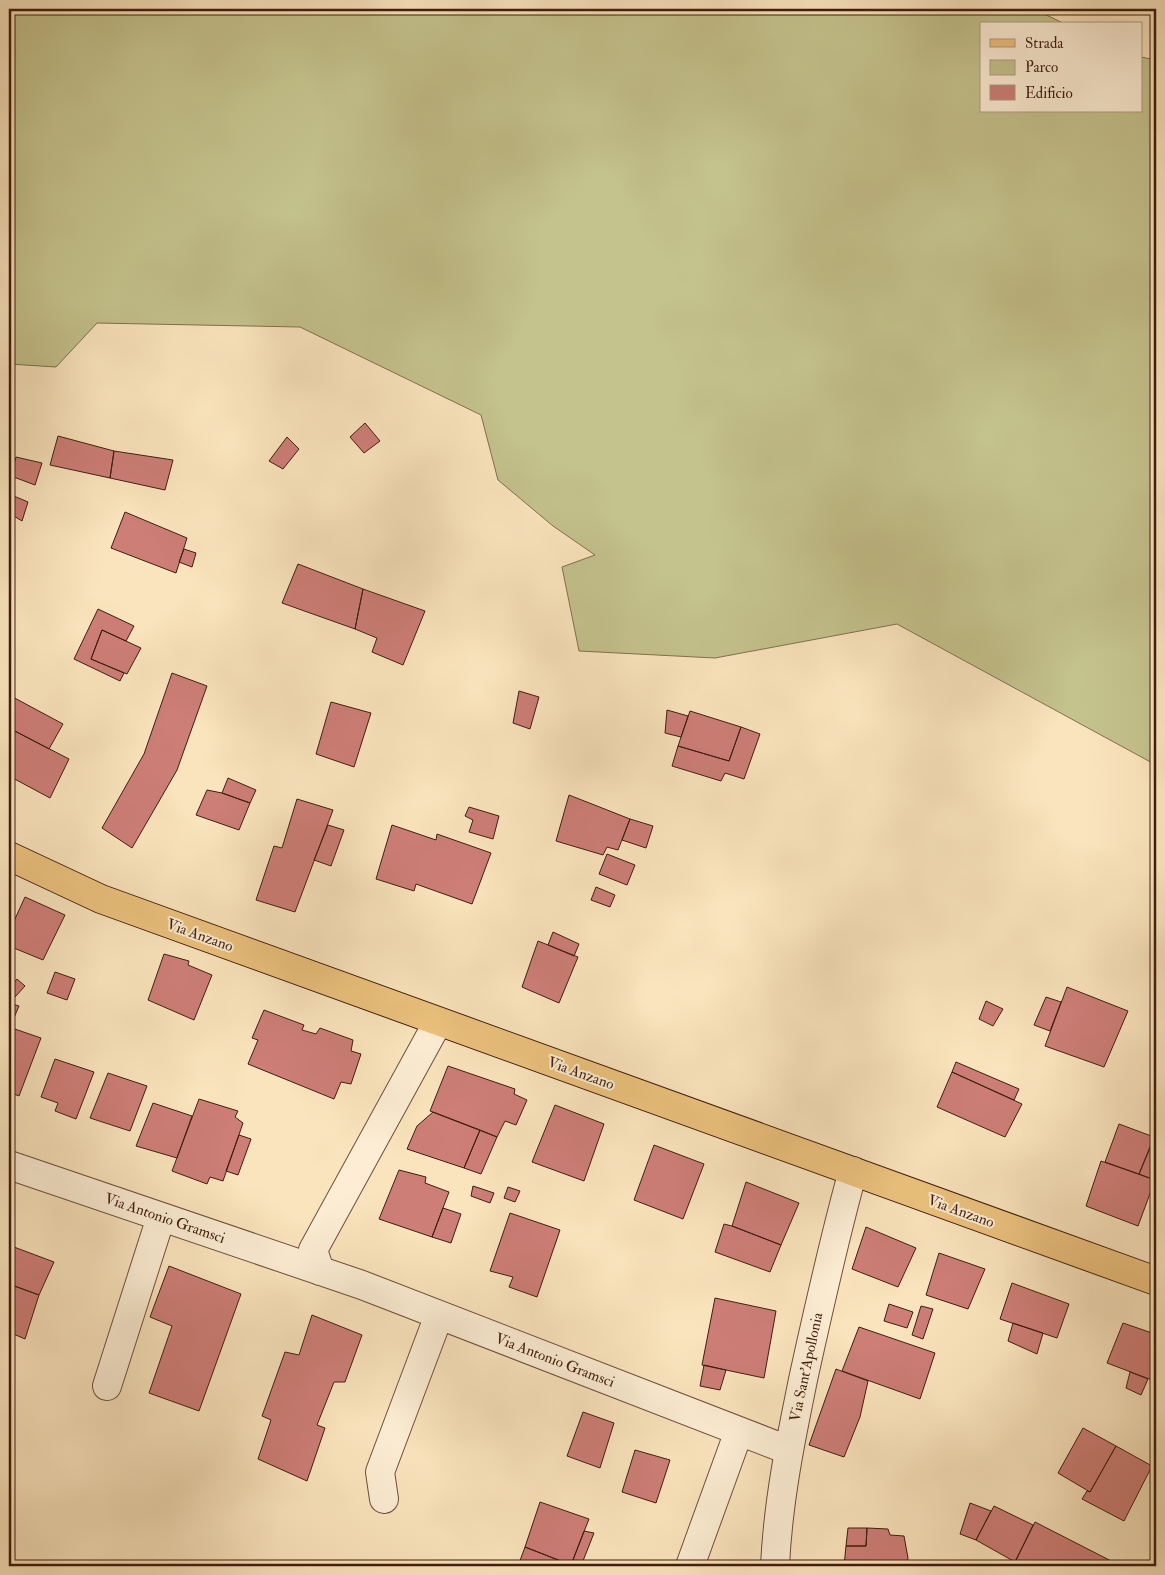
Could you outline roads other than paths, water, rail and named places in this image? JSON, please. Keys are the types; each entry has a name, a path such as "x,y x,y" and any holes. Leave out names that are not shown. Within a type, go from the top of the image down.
{"main road":[{"name":"Via Anzano","path":"9,856 102,899 1156,1281"}],"street":[{"path":"320,1271 313,1250 438,1022"},
{"name":"Via Antonio Gramsci","path":"9,1165 362,1286 788,1450"},
{"name":"Via Sant'Apollonia","path":"775,1566 777,1531 788,1450 834,1239 853,1171"},
{"path":"107,1386 161,1217"},
{"path":"384,1499 380,1472 439,1315"},
{"path":"690,1566 739,1431"}]}
